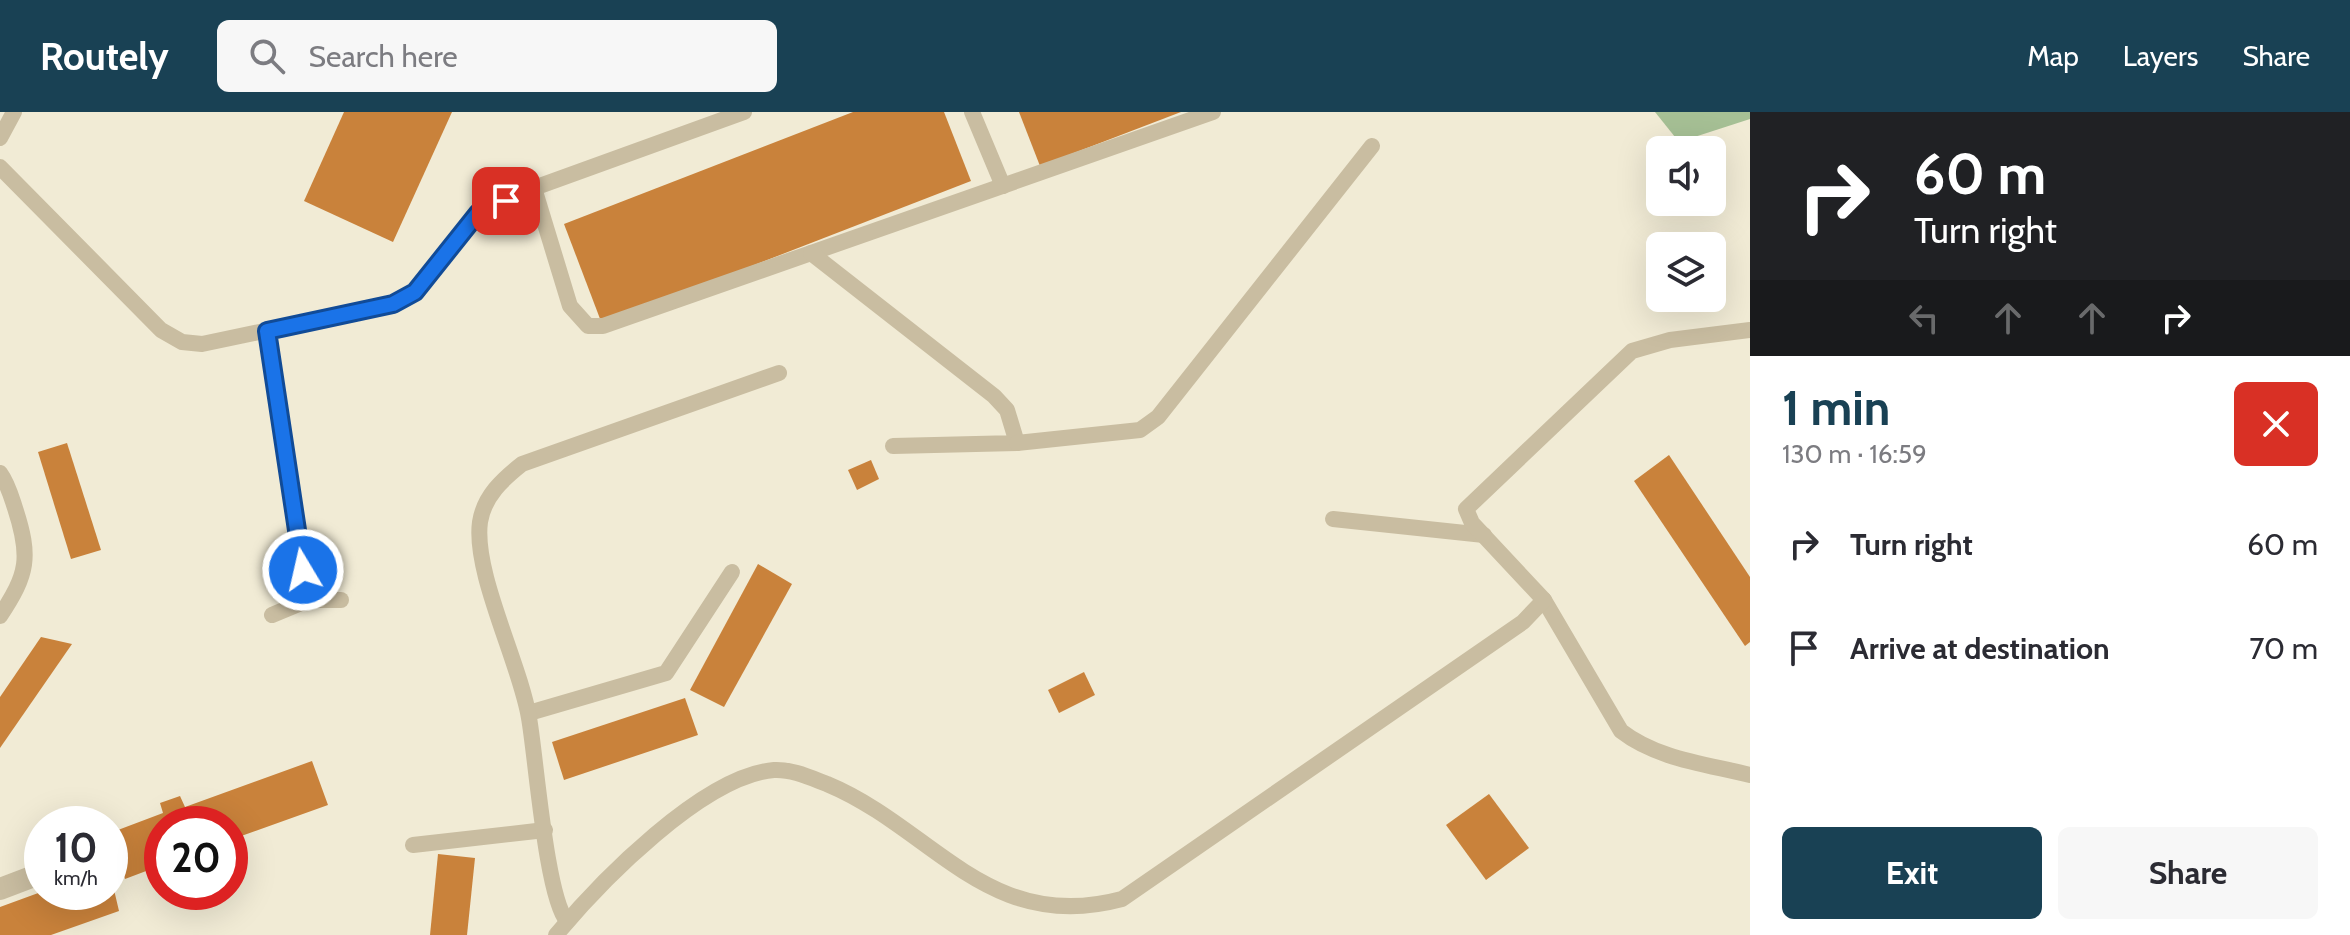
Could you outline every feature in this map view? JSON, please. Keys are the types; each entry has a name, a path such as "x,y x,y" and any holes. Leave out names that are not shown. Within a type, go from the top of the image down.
{"street":[{"path":"0,889 24,880"}],"lane":[{"path":"0,138 14,112"},
{"path":"0,167 161,330 182,342 202,344 393,304 415,292 478,213 534,188 744,112"},
{"path":"972,112 1003,186"},
{"path":"534,188 570,306 588,326 603,326 1213,112"},
{"path":"893,446 1017,443 1140,430 1158,417 1372,146"},
{"path":"811,253 994,396 1007,410 1017,443"},
{"path":"1750,330 1670,340 1632,351 1466,509 1467,515 1484,535 1544,600 1621,731 1640,745 1663,753 1750,775"},
{"path":"267,331 308,600"},
{"path":"567,921 558,907 529,713 479,541 480,520 495,489 522,464 779,373"},
{"path":"0,473 27,542 26,566 19,588 0,616"},
{"path":"1333,519 1484,535"},
{"path":"529,713 666,673 732,572"},
{"path":"272,615 308,600 341,600"},
{"path":"556,935 605,879 690,808 734,781 774,770 788,771 853,795 886,815 957,874 997,898 1059,908 1105,905 1135,890 1505,636 1544,600"},
{"path":"413,845 545,830"}],"green space":[{"path":"1655,112 1750,112 1750,119 1698,136 1674,136"}],"building":[{"path":"344,112 452,112 393,242 304,201"},
{"path":"853,112 944,112 971,181 602,324 564,224"},
{"path":"1019,112 1181,112 1040,166"},
{"path":"67,443 101,550 71,559 38,452"},
{"path":"1669,455 1750,577 1750,642 1745,646 1634,481"},
{"path":"871,460 879,479 857,490 848,470"},
{"path":"758,564 792,584 724,707 690,690"},
{"path":"41,637 72,644 0,748 0,697"},
{"path":"1084,672 1095,695 1059,713 1048,690"},
{"path":"685,698 698,735 564,780 552,742"},
{"path":"312,761 328,805 248,834 248,806 188,806"},
{"path":"1489,794 1529,848 1486,880 1446,825"},
{"path":"180,796 185,806 161,806 160,803"},
{"path":"144,820 144,872 128,878 128,826"},
{"path":"438,854 475,858 467,935 430,935"},
{"path":"24,898 24,910 119,911 51,935 0,935 0,907"}],"route":[{"path":"303,570 267,331 393,304 415,292 478,213 506,201"}]}
